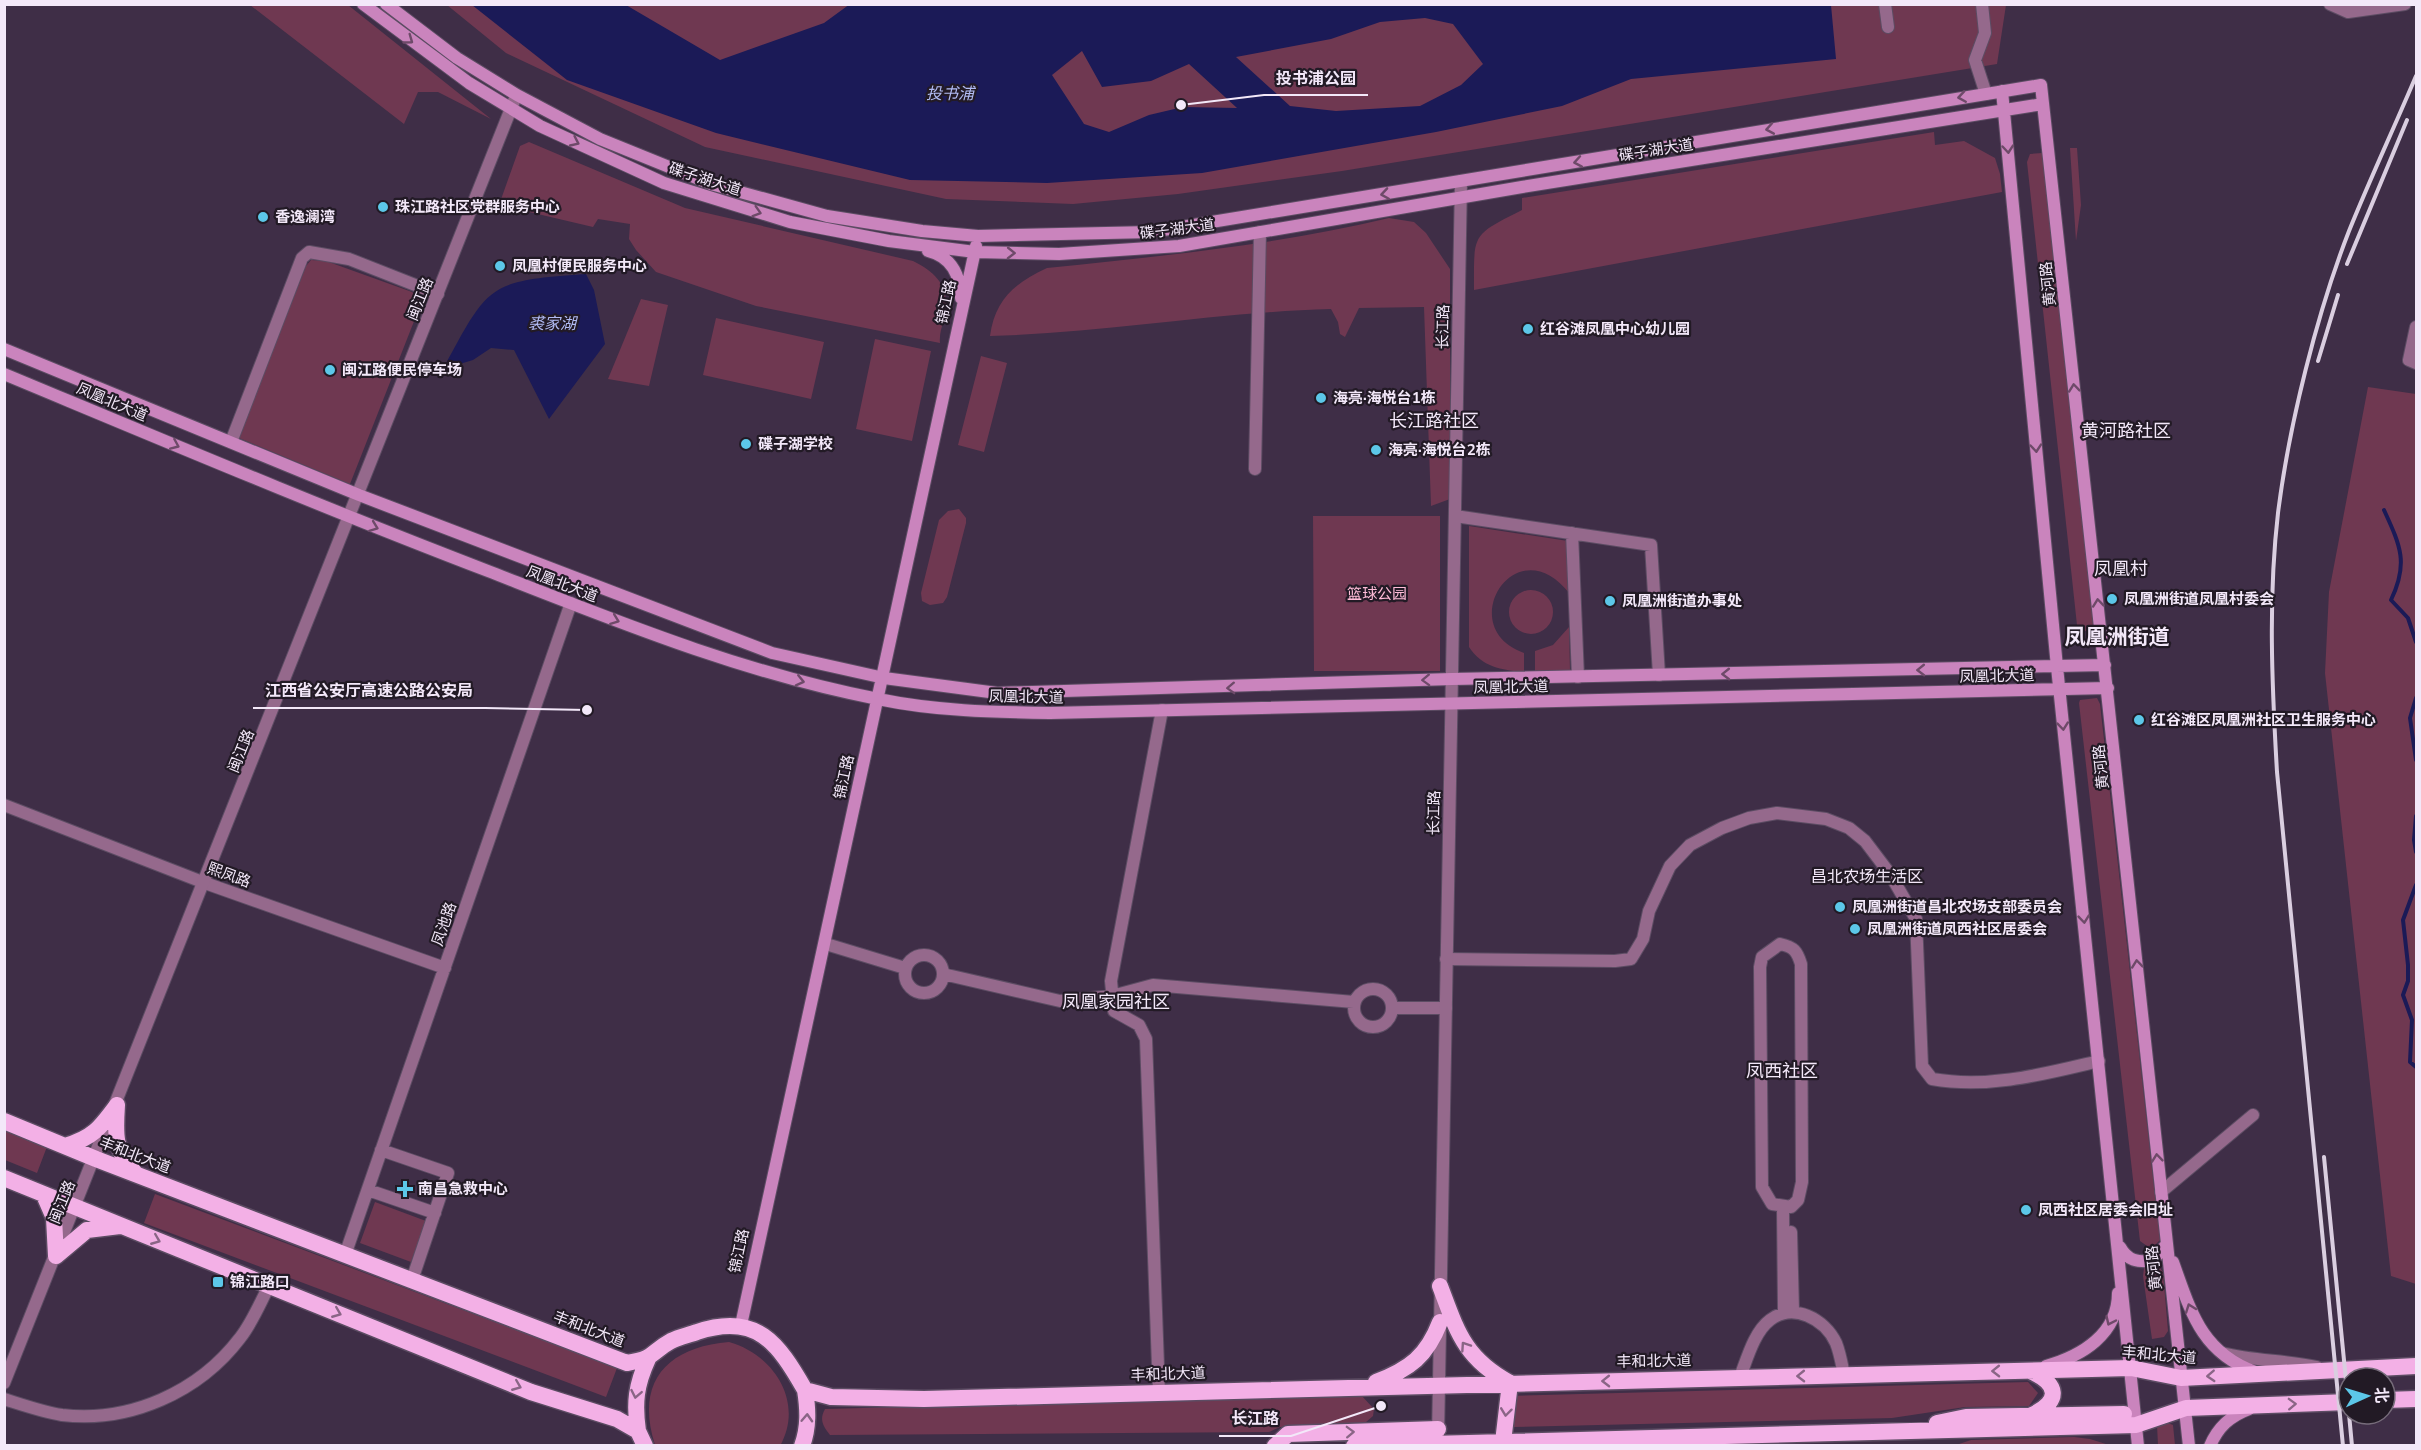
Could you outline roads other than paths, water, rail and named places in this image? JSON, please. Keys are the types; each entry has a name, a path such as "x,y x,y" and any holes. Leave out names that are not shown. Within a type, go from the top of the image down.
{"highway":[{"path":"64,1146 86,1140 99,1130 117,1105"},
{"path":"117,1105 115,1136 120,1156 137,1175"},
{"name":"丰和北大道","path":"4,1121 137,1175 627,1363 648,1359"},
{"path":"4,1178 531,1392 617,1419 642,1438"},
{"path":"44,1195 54,1218 56,1256"},
{"path":"56,1256 87,1230 121,1226"},
{"path":"1440,1286 1460,1339 1473,1358 1489,1372 1509,1383 1499,1444"},
{"path":"1362,1387 1397,1374 1418,1358 1430,1346 1440,1322"},
{"path":"642,1438 634,1404 639,1378 648,1359 671,1341 713,1327 741,1325 770,1339 789,1362 805,1390 807,1425 802,1446"},
{"name":"丰和北大道","path":"805,1390 831,1397 924,1399 2131,1368 2181,1378 2416,1366"},
{"path":"2029,1370 2043,1377 2053,1390 2053,1401 2046,1408 2031,1416"},
{"path":"2397,1400 2416,1399"},
{"path":"1892,1431 2135,1420 2186,1408 2337,1402"},
{"path":"1275,1446 1288,1434 1438,1439 1499,1444 1843,1439 1966,1417 2031,1416 2135,1420"},
{"path":"1355,1446 1438,1439"}],"main road":[{"name":"碟子湖大道","path":"363,4 469,83 540,126 664,183 790,222 889,241 975,252 1059,254 1158,247 2043,104"},
{"name":"碟子湖大道","path":"386,4 457,58 517,95 600,139 711,184 827,216 922,231 978,236 1151,232 2041,85"},
{"name":"黄河路","path":"2041,85 2189,1446"},
{"name":"黄河路","path":"2002,91 2057,667 2138,1446"},
{"name":"锦江路","path":"741,1325 884,678 978,236"},
{"path":"889,241 937,253 946,259 957,274 961,315"},
{"name":"凤凰北大道","path":"4,349 359,495 772,653 884,678 997,693 2105,665"},
{"name":"凤凰北大道","path":"4,374 350,518 675,643 773,675 879,700 960,711 1050,713 2108,688"},
{"path":"2118,1244 2125,1257 2141,1262 2152,1261 2167,1244 2196,1325 2218,1352 2237,1365 2260,1374"},
{"path":"2029,1370 2074,1356 2098,1339 2108,1328 2118,1303 2118,1244"},
{"path":"2210,1446 2214,1434 2225,1422 2238,1413 2258,1405"}],"street":[{"path":"1885,4 1888,27"},
{"path":"1982,4 1985,33 1975,60 1986,94"},
{"path":"2330,4 2348,12 2405,4"},
{"name":"闽江路","path":"4,1383 96,1159 517,95"},
{"name":"长江路","path":"1438,1439 1461,181"},
{"path":"1255,469 1260,232"},
{"path":"231,442 302,258 309,252 349,259 438,294"},
{"path":"2416,327 2409,360 2416,363"},
{"path":"1455,516 1651,545 1659,675"},
{"path":"1572,533 1578,677"},
{"name":"凤池路","path":"345,1255 572,603"},
{"path":"1159,1393 1146,1039 1139,1024 1114,1011 1111,981 1162,711"},
{"name":"熙凤路","path":"4,805 205,883 445,968"},
{"path":"1446,959 1615,961 1631,959 1643,939 1649,911 1670,866 1690,845 1722,828 1749,818 1777,813 1804,815 1826,819 1849,828 1865,841 1890,874 1916,919 1922,1066 1932,1079 1962,1082 2026,1079 2099,1061"},
{"path":"825,944 905,968"},
{"path":"1780,944 1792,946 1801,964 1802,1182 1798,1200 1787,1208 1772,1204 1762,1187 1760,967 1762,957 1780,944"},
{"path":"930,955 940,962 942,980 934,991 921,993 909,987 905,968 912,958 930,955"},
{"path":"943,974 1060,1001 1112,996 1153,986 1354,1002"},
{"path":"1373,988 1384,992 1392,1008 1388,1020 1376,1027 1370,1027 1358,1021 1353,1008 1354,1002 1361,992 1373,988"},
{"path":"1392,1008 1446,1008"},
{"path":"2161,1192 2253,1115"},
{"path":"381,1150 448,1173 412,1280"},
{"path":"368,1190 435,1213"},
{"path":"1787,1208 1789,1312"},
{"path":"4,1399 60,1414 84,1416 110,1415 172,1396 197,1381 222,1360 242,1337 269,1286"},
{"path":"1740,1377 1761,1330 1771,1319 1789,1312 1814,1318 1827,1328 1836,1344 1844,1375"},
{"path":"2218,1352 2246,1359 2287,1360 2320,1368 2416,1360"}],"water":[{"name":"投书浦","path":"850,4 1831,5 1836,59 1631,79 1562,106 1436,132 1202,173 1047,183 910,180 716,133 567,80 472,5 626,5 720,60 824,23","holes":["1425,18 1453,24 1483,64 1461,85 1420,106 1336,111 1290,106 1236,57 1331,39 1380,22","1082,51 1102,87 1151,81 1189,64 1237,108 1183,107 1149,115 1109,132 1084,124 1052,75"]},
{"name":"裘家湖","path":"586,274 594,290 605,344 549,419 514,350 491,348 473,360 443,369 471,319 482,303 495,292 528,280"}],"waterway":[{"path":"2384,510 2398,544 2401,564 2397,587 2391,600 2408,618 2416,642"},
{"path":"2416,698 2410,718 2416,760"},
{"path":"2416,816 2414,840 2416,852"},
{"path":"2416,885 2403,920 2408,965 2408,981 2403,995 2412,1020 2410,1062 2416,1067"}],"railway":[{"path":"2343,1446 2277,772 2272,675 2273,578 2278,513 2289,443 2315,333 2349,231 2416,76"},
{"path":"2347,264 2407,120"},
{"path":"2318,361 2338,295"},
{"path":"2324,1157 2345,1366"},
{"path":"2350,1426 2352,1446"}],"place":[{"name":"投书浦公园","path":"1181,105"},
{"name":"珠江路社区党群服务中心","path":"383,207"},
{"name":"香逸澜湾","path":"263,217"},
{"name":"凤凰村便民服务中心","path":"500,266"},
{"name":"红谷滩凤凰中心幼儿园","path":"1528,329"},
{"name":"闽江路便民停车场","path":"330,370"},
{"name":"海亮·海悦台1栋","path":"1321,398"},
{"name":"碟子湖学校","path":"746,444"},
{"name":"海亮·海悦台2栋","path":"1376,450"},
{"name":"凤凰洲街道凤凰村委会","path":"2112,599"},
{"name":"凤凰洲街道办事处","path":"1610,601"},
{"name":"江西省公安厅高速公路公安局","path":"587,710"},
{"name":"红谷滩区凤凰洲社区卫生服务中心","path":"2139,720"},
{"name":"凤凰洲街道昌北农场支部委员会","path":"1840,907"},
{"name":"凤凰洲街道凤西社区居委会","path":"1855,929"},
{"name":"南昌急救中心","path":"405,1189"},
{"name":"凤西社区居委会旧址","path":"2026,1210"},
{"name":"锦江路口","path":"218,1282"},
{"name":"长江路","path":"1381,1406"}],"district":[{"name":"长江路社区","path":"1434,421"},
{"name":"黄河路社区","path":"2126,431"},
{"name":"凤凰村","path":"2121,569"},
{"name":"凤凰洲街道","path":"2117,637"},
{"name":"昌北农场生活区","path":"1867,876"},
{"name":"凤凰家园社区","path":"1116,1002"},
{"name":"凤西社区","path":"1782,1071"}],"park label":[{"name":"篮球公园","path":"1377,594"}]}
